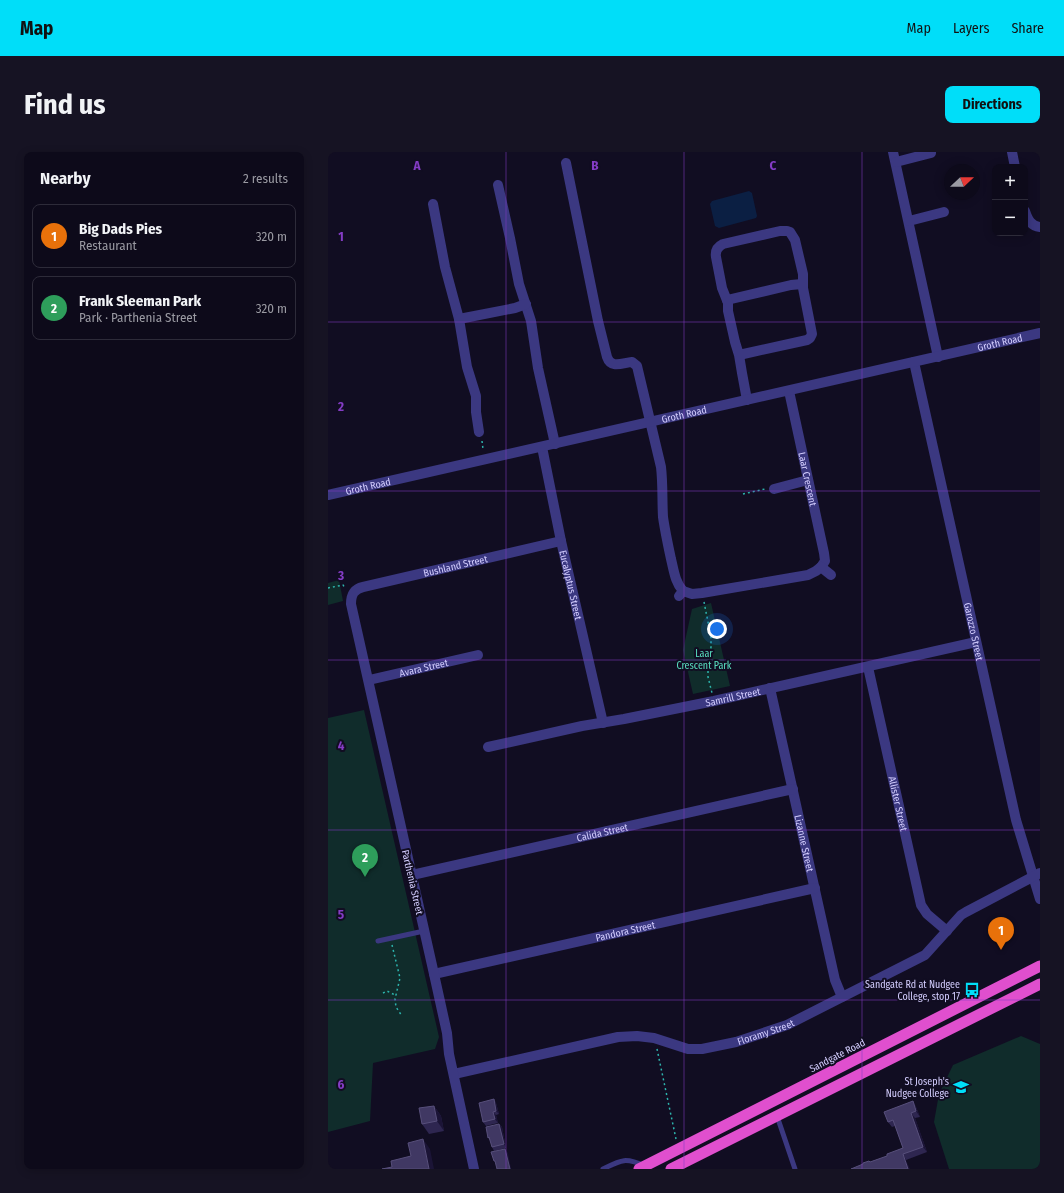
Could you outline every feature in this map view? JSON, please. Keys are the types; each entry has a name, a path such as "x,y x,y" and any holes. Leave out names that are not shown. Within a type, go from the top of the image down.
{"highway":[{"name":"Sandgate Road","path":"642,1167 1040,966"},
{"path":"671,1169 1040,984"}],"street":[{"path":"1012,152 1014,164"},
{"path":"931,153 895,157 938,357"},
{"path":"566,163 598,321 607,357 610,362 615,365 632,362 636,364 661,467 663,518 666,537 676,579 681,593 702,593 808,574 822,567 831,575"},
{"path":"498,185 519,284 531,321 538,368 555,444"},
{"path":"432,204 445,266 459,319 467,367 476,396 476,412 479,432"},
{"path":"909,221 944,212"},
{"path":"1028,219 1036,225"},
{"path":"739,355 807,340 810,338 812,332 802,284 803,274 795,240 790,232 780,231 723,244 718,247 716,252 722,288 727,300 747,400"},
{"path":"727,300 791,285 802,284"},
{"path":"459,319 526,304"},
{"name":"Groth Road","path":"328,495 1040,333"},
{"name":"Garozzo Street","path":"914,362 1016,820 1037,875 1040,899"},
{"name":"Laar Crescent","path":"789,391 824,553 825,561 822,567"},
{"name":"Eucalyptus Street","path":"542,446 603,723"},
{"path":"774,488 808,480"},
{"name":"Bushland Street","path":"352,595 357,589 363,587 562,540"},
{"name":"Parthenia Street","path":"352,595 351,604 447,1033 449,1050 474,1169"},
{"name":"Samrill Street","path":"488,747 582,726 714,701 976,642"},
{"name":"Avara Street","path":"369,680 478,655"},
{"name":"Allister Street","path":"868,667 921,905 927,914 947,931"},
{"name":"Lizanne Street","path":"770,688 835,980 842,997"},
{"name":"Calida Street","path":"412,875 793,789"},
{"name":"Floramy Street","path":"454,1074 618,1037 637,1036 654,1038 688,1049 702,1049 736,1042 787,1025 925,955 961,915 1037,875"},
{"name":"Pandora Street","path":"434,974 815,888"}],"lane":[{"path":"378,941 424,931"},
{"path":"777,1116 795,1169"},
{"name":"Sandgate Road","path":"603,1169 624,1160 636,1162 642,1167"}],"path":[{"path":"743,494 774,488"},
{"path":"328,588 343,585 352,595"},
{"path":"702,593 711,637 708,677 714,701"},
{"path":"394,938 392,946 400,978 395,999 396,1007 402,1016"},
{"path":"383,993 387,992 395,994"},
{"path":"654,1038 676,1139"}],"green space":[{"path":"339,580 343,601 328,605 328,583"},
{"name":"Laar Crescent Park","path":"711,603 730,686 693,694 683,650 692,609"},
{"path":"364,710 439,1037 435,1049 373,1063 370,1121 328,1132 328,718"},
{"path":"1021,1036 1040,1044 1040,1169 949,1169 934,1122 939,1094 953,1065"}],"water":[{"path":"749,191 752,193 757,216 756,218 719,228 715,226 710,204 712,201"}],"building":[{"path":"494,1099 496,1111 493,1112 495,1119 483,1122 479,1103"},
{"path":"913,1101 916,1111 911,1113 923,1147 903,1154 908,1169 851,1169 863,1163 887,1156 887,1154 903,1148 893,1120 888,1122 884,1112"},
{"path":"434,1106 437,1121 422,1124 419,1108"},
{"path":"499,1124 504,1144 492,1147 489,1137 488,1138 486,1127"},
{"path":"423,1139 429,1169 382,1169 392,1167 391,1161 411,1156 408,1143"},
{"path":"505,1149 510,1169 497,1169 491,1152"}],"place":[{"name":"Frank Sleeman Park","path":"365,877"},
{"name":"Big Dads Pies","path":"1001,950"},
{"name":"Sandgate Rd at Nudgee College, stop 17","path":"972,990"},
{"name":"St Joseph's Nudgee College","path":"961,1087"}]}
